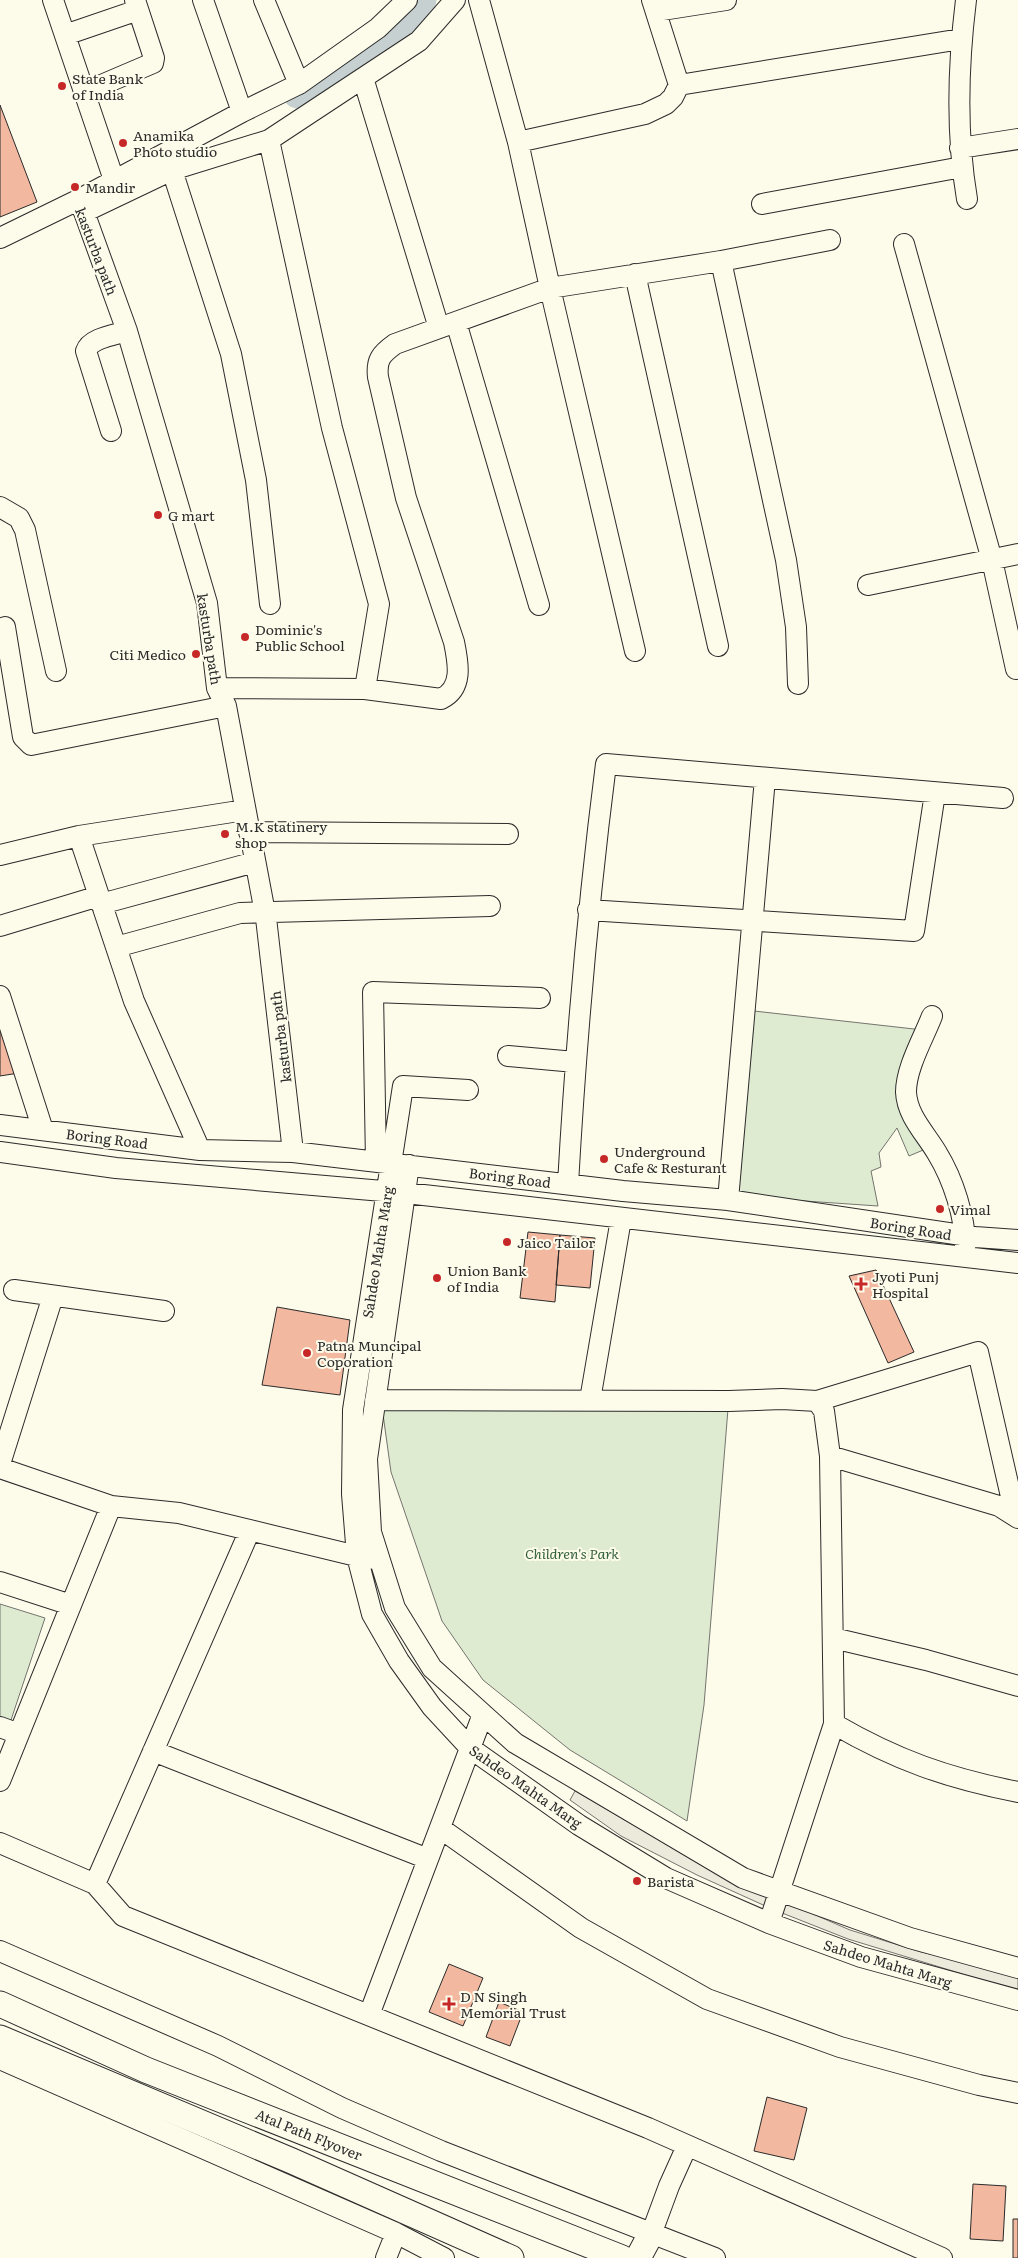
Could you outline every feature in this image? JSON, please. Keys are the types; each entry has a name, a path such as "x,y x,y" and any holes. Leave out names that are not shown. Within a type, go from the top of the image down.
{"main road":[{"name":"Atal Path Flyover","path":"0,2004 146,2070 622,2258"},
{"path":"0,2038 292,2161 511,2258"},
{"path":"638,2258 652,2232"}],"street":[{"path":"53,0 114,180"},
{"path":"204,0 242,112"},
{"path":"264,0 299,84"},
{"path":"81,206 114,180 299,84 378,28 407,0"},
{"path":"0,238 172,170 269,140 419,40 455,0"},
{"path":"479,0 518,142 550,288 635,651"},
{"path":"518,142 645,114 666,104 673,97 679,84 654,6 726,0"},
{"path":"966,0 961,39 961,158 967,199"},
{"path":"65,35 136,5 154,58 153,63 85,92"},
{"path":"679,84 961,39"},
{"path":"363,78 539,605"},
{"path":"762,204 961,158 1018,139"},
{"path":"269,140 332,428 379,604 365,689"},
{"path":"172,170 231,354 256,480 270,604"},
{"name":"kasturba path","path":"81,206 127,331 207,603 217,688 226,706 264,912 293,1152"},
{"path":"217,688 365,689 441,699 458,682 458,663 454,642 406,498 377,366 379,358 395,344 550,288 721,261 830,240"},
{"path":"904,244 992,560 1016,669"},
{"path":"721,261 786,560 796,626 798,684"},
{"path":"635,274 718,646"},
{"path":"111,431 86,351 87,347 96,341 127,331"},
{"path":"0,507 19,518 25,530 56,672"},
{"path":"868,585 1018,554"},
{"path":"5,627 23,737 31,745 226,706"},
{"path":"568,1184 575,1062 588,910 606,764 1003,798"},
{"path":"728,1200 754,921 765,778"},
{"path":"588,910 914,931 935,793"},
{"path":"0,855 79,836 245,810"},
{"path":"249,832 508,834"},
{"path":"79,836 134,1001 200,1150"},
{"path":"0,926 255,862"},
{"path":"116,947 230,915 264,912 490,906"},
{"path":"392,1163 373,992 540,998"},
{"path":"0,996 43,1130"},
{"path":"932,1016 909,1075 906,1090 907,1102 918,1124 944,1165 966,1236 965,1258"},
{"path":"508,1056 575,1062"},
{"path":"392,1163 403,1086 468,1090"},
{"name":"Boring Road","path":"0,1125 200,1150 293,1152 568,1184 728,1200 966,1236 1018,1240"},
{"path":"0,1152 116,1168 406,1193 1018,1263"},
{"name":"Sahdeo Mahta Marg","path":"392,1163 353,1410 352,1494 357,1556 372,1614 399,1661 432,1707 470,1748 579,1825 666,1878 769,1923 861,1957 1018,2000"},
{"name":"Sahdeo Mahta Marg","path":"392,1163 406,1193 367,1459 371,1532 395,1608 432,1668 523,1748 743,1878 910,1938 1018,1968"},
{"path":"590,1400 621,1219"},
{"path":"14,1290 164,1311"},
{"path":"53,1296 0,1466 111,1506 179,1513 380,1561"},
{"path":"375,1400 729,1401 782,1399 817,1401 978,1352 1016,1516"},
{"path":"769,1923 781,1892 834,1724 830,1456 824,1411 817,1401"},
{"path":"830,1456 999,1506 1016,1516"},
{"path":"0,1781 111,1506"},
{"path":"95,1884 250,1530"},
{"path":"0,1582 71,1605"},
{"path":"832,1638 926,1660 1018,1686"},
{"path":"369,2016 483,1714"},
{"path":"834,1724 870,1745 908,1763 974,1783 1018,1792"},
{"path":"0,1727 19,1734"},
{"path":"153,1751 428,1859"},
{"path":"440,1828 581,1928 707,1999 840,2047 979,2085 1018,2093"},
{"path":"0,1843 95,1884 123,1916 687,2146 942,2258"},
{"path":"0,1951 218,2046 342,2108 440,2150 715,2258"},
{"path":"0,2059 396,2233 444,2258"},
{"path":"652,2232 669,2186 687,2146"},
{"path":"386,2258 396,2233"}],"green space":[{"path":"754,1011 923,1030 905,1073 928,1148 909,1156 897,1128 879,1153 881,1167 871,1171 878,1206 732,1196"},
{"name":"Children's Park","path":"382,1407 728,1409 704,1705 687,1821 570,1750 483,1680 442,1621 391,1472"},
{"path":"0,1604 45,1618 10,1723 0,1719"}],"shaded area":[{"path":"575,1791 711,1870 850,1930 921,1952 1018,1974 1018,1991 848,1939 772,1909 697,1875 621,1836 570,1800"}],"building":[{"path":"0,105 37,202 0,217"},
{"path":"0,1028 19,1073 0,1076"},
{"path":"528,1232 560,1235 555,1302 520,1298"},
{"path":"560,1235 595,1238 590,1288 556,1285"},
{"path":"876,1270 914,1352 888,1363 849,1276"},
{"name":"Patna Muncipal Coporation","path":"277,1307 350,1320 340,1395 262,1385"},
{"path":"449,1964 483,1978 463,2026 429,2012"},
{"path":"499,2002 523,2012 510,2046 486,2037"},
{"path":"767,2097 807,2108 794,2160 754,2151"},
{"path":"973,2184 1006,2186 1003,2241 970,2239"},
{"path":"1013,2219 1018,2219 1018,2258 1013,2258"}],"waterway":[{"path":"298,93 393,36 421,0"}],"place":[{"name":"State Bank of India","path":"62,86"},
{"name":"Anamika Photo studio","path":"123,143"},
{"name":"Mandir","path":"75,187"},
{"name":"G mart","path":"158,515"},
{"name":"Dominic's Public School","path":"245,637"},
{"name":"Citi Medico","path":"196,654"},
{"name":"M.K statinery shop","path":"225,834"},
{"name":"Underground Cafe & Resturant","path":"604,1159"},
{"name":"Vimal","path":"940,1209"},
{"name":"Jaico Tailor","path":"507,1242"},
{"name":"Union Bank of India","path":"437,1278"},
{"name":"Jyoti Punj Hospital","path":"861,1284"},
{"name":"Patna Muncipal Coporation","path":"307,1353"},
{"name":"Barista","path":"637,1881"},
{"name":"D N Singh Memorial Trust","path":"449,2004"}]}
